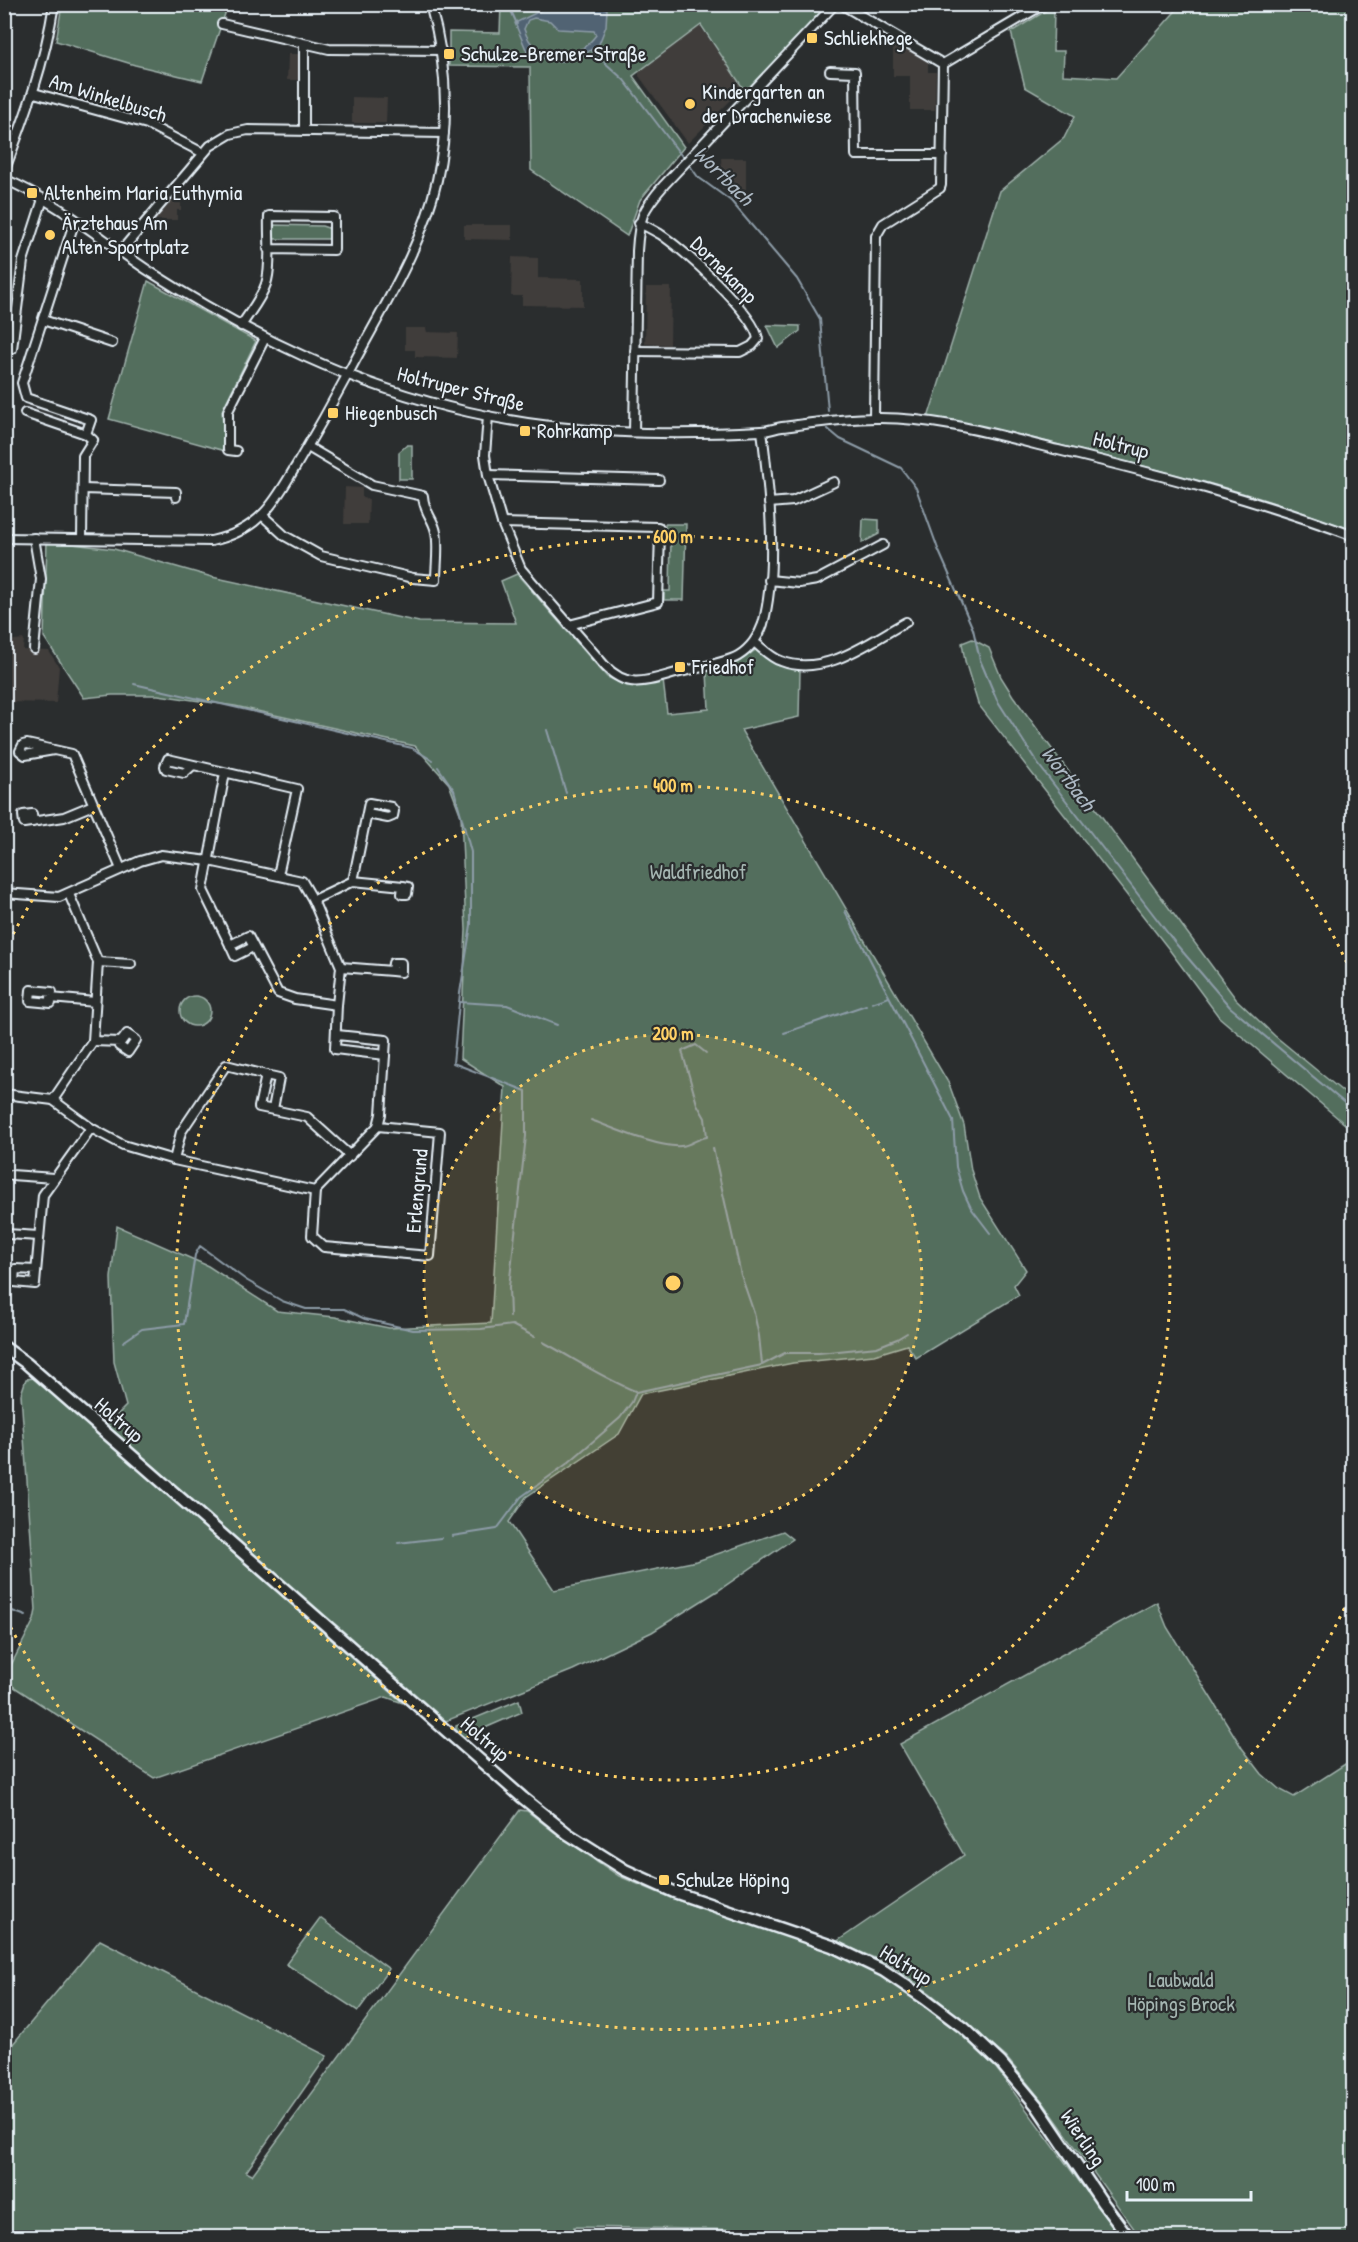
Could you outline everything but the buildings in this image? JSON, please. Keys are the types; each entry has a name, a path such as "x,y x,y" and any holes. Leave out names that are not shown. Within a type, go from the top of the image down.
{"main road":[{"name":"Holtrup","path":"4,1347 26,1363 506,1783 568,1834 649,1882 793,1931 832,1946 884,1971 964,2028 1001,2063"},
{"name":"Wierling","path":"1001,2063 1037,2106 1129,2238"}],"street":[{"name":"Am Winkelbusch","path":"4,172 33,93 49,38 54,4"},
{"path":"4,538 211,541 251,525 275,500 308,447 347,376 423,228 437,178 446,108 441,50 430,4"},
{"path":"634,432 639,222 651,199 835,4"},
{"path":"841,4 944,64"},
{"path":"944,64 1044,4"},
{"path":"222,24 304,45 350,50 441,50"},
{"path":"304,45 304,131"},
{"path":"874,417 876,236 883,224 940,188 944,64"},
{"path":"830,71 855,72 856,155 942,155"},
{"name":"Am Winkelbusch","path":"33,93 147,124 203,153"},
{"path":"121,251 203,153 220,138 238,131 444,133"},
{"name":"Holtruper Straße","path":"4,179 43,199 193,299 241,326 347,376 396,393 488,416 563,428 663,434 762,431 874,417"},
{"path":"12,350 23,261 43,199"},
{"path":"241,326 265,286 268,274 268,249 268,216 334,217 334,250 268,249"},
{"path":"75,220 22,383 26,398 91,420 86,434"},
{"name":"Dornekamp","path":"635,351 740,352 752,346 758,339 755,326 721,286 662,235 639,222"},
{"path":"43,320 112,343"},
{"path":"236,451 228,450 228,411 265,338"},
{"path":"25,413 86,434 93,440 83,456 82,539"},
{"path":"488,416 485,455 488,475 502,523 521,569 612,674 628,682 654,679 737,657 754,642 763,625 769,580 769,503 762,431"},
{"name":"Holtrup","path":"874,417 914,419 955,426 1157,474 1317,522 1353,536"},
{"path":"262,515 285,536 321,556 413,578 436,580 436,534 434,524 425,512 423,496 372,485 308,447"},
{"path":"488,475 659,480"},
{"path":"769,503 793,501 834,482"},
{"path":"83,489 176,492 176,497"},
{"path":"502,523 658,527 660,532 658,602 569,625"},
{"path":"34,538 41,579 34,649"},
{"path":"769,580 799,584 817,580 884,545"},
{"path":"754,642 780,661 802,666 831,663 906,622"},
{"path":"54,750 72,754 121,869"},
{"path":"192,765 297,789 278,875"},
{"path":"225,773 203,891 235,956 254,947"},
{"path":"33,822 64,817 93,805"},
{"path":"353,881 367,814"},
{"path":"4,893 48,897 69,894 121,869 161,855 209,861 302,881 313,900 341,967 336,1049 385,1054"},
{"path":"313,900 353,881 403,886"},
{"path":"53,1100 93,1041 98,962 69,894"},
{"path":"230,945 248,936 278,993 295,999 337,1005"},
{"path":"98,962 131,964"},
{"path":"341,967 392,971"},
{"path":"51,998 95,1002"},
{"path":"4,1094 53,1100 91,1128 123,1145 174,1160 315,1191 378,1126 381,1114 386,1040 337,1035"},
{"path":"93,1041 121,1042"},
{"path":"174,1160 181,1132 226,1065 279,1078 273,1109"},
{"path":"266,1075 260,1107 307,1117 350,1156"},
{"name":"Erlengrund","path":"315,1191 312,1236 324,1247 430,1256 440,1132 378,1126"},
{"path":"36,1270 43,1195 91,1128"},
{"path":"11,1174 54,1178"},
{"path":"7,1234 39,1236"}],"shaded area":[{"path":"700,26 743,88 688,143 639,76 639,72"},
{"path":"893,46 901,46 928,62 928,72 936,72 935,110 910,110 910,76 893,76"},
{"path":"288,54 302,54 302,80 287,80"},
{"path":"352,97 387,98 386,123 352,123"},
{"path":"721,158 746,158 746,189 722,189"},
{"path":"170,198 181,199 181,210 177,210 177,220 152,220"},
{"path":"464,225 512,225 512,240 464,239"},
{"path":"512,257 538,258 538,278 583,279 583,306 522,305 522,296 511,296"},
{"path":"646,287 671,287 670,345 645,344"},
{"path":"405,328 426,328 427,332 458,333 457,358 415,357 415,350 405,350"},
{"path":"345,487 362,488 362,498 369,499 368,524 344,524"},
{"path":"24,639 23,650 49,651 59,667 56,703 5,702 5,641"}],"green space":[{"path":"62,5 228,5 202,81 135,65 56,41"},
{"path":"501,5 832,5 747,94 701,25 633,76 684,147 640,200 627,236 531,170 530,67 449,66 449,32 500,33"},
{"path":"1181,5 1353,5 1353,531 1288,507 1188,478 1008,432 928,418 1000,191 1064,138 1075,116 1025,87 1011,32 1052,7 1054,11 1053,51 1064,51 1063,75 1116,78"},
{"path":"271,225 322,226 331,229 330,239 271,239"},
{"path":"148,281 256,341 222,411 225,451 109,419"},
{"path":"767,325 800,326 800,331 778,348"},
{"path":"407,445 412,445 412,479 399,479 399,452"},
{"path":"863,519 879,520 879,534 862,543"},
{"path":"665,524 686,524 684,600 664,600 664,591 670,591 671,536 665,536"},
{"name":"Waldfriedhof","path":"47,541 114,549 212,577 419,622 516,623 501,581 517,574 607,677 627,686 663,680 667,713 709,709 707,672 734,665 757,649 777,663 800,670 799,717 741,730 949,1084 964,1125 971,1170 980,1198 1026,1270 1014,1285 1019,1295 916,1358 907,1345 874,1355 793,1363 641,1394 619,1434 526,1497 509,1522 554,1590 697,1561 783,1531 793,1539 719,1590 652,1632 573,1670 446,1721 107,1425 126,1406 114,1362 111,1278 117,1226 208,1266 277,1311 335,1317 389,1328 491,1323 505,1087 460,1058 466,930 461,816 449,784 415,746 235,706 158,695 112,695 84,698 44,637"},
{"path":"972,639 989,648 1001,677 1013,696 1236,999 1275,1036 1353,1100 1353,1133 1219,1017 978,704 962,643"},
{"path":"195,996 201,997 209,1005 209,1017 201,1025 195,1026 189,1025 181,1017 180,1011 181,1005 189,997"},
{"path":"35,1378 403,1703 386,1697 154,1778 5,1681 34,1620 36,1610 21,1394 26,1379"},
{"name":"Laubwald Höpings Brock","path":"1157,1602 1167,1627 1242,1748 1262,1774 1279,1789 1294,1797 1353,1759 1353,2237 1140,2237 1043,2102 1006,2057 930,1993 889,1964 836,1942 964,1855 900,1744"},
{"path":"519,1700 522,1712 464,1737 456,1730 456,1726"},
{"path":"520,1810 527,1811 619,1876 671,1898 828,1951 880,1975 919,2002 960,2034 996,2068 1120,2237 943,2238 943,2233 574,2227 574,2238 5,2238 5,2051 100,1940 327,2056 246,2172 252,2175"},
{"path":"320,1918 389,1969 358,2011 286,1964"}],"water":[{"path":"561,4 593,5 607,9 606,26 599,44 582,56 558,62 528,54 515,23 546,8","holes":["534,18 550,21 558,29 594,31 596,35 578,51 557,56 546,54 529,41 524,29 528,20"]}],"waterway":[{"name":"Wortbach","path":"508,4 517,24"},
{"name":"Wortbach","path":"591,50 624,80 684,159"},
{"name":"Wortbach","path":"688,163 698,177 731,201 797,279 820,319 828,411"},
{"name":"Wortbach","path":"828,429 840,439 901,468 916,488 938,549 973,629 980,660 997,700 1038,764 1176,944 1230,1007 1354,1111"},
{"path":"134,684 412,748 432,760"},
{"path":"547,730 566,793"},
{"path":"438,767 454,790 471,852 471,925 460,993 453,1063 526,1091 526,1136 509,1287 510,1316"},
{"path":"845,911 953,1120 956,1167 963,1191 971,1208 990,1233"},
{"path":"872,1003 889,997"},
{"path":"459,1002 507,1005 557,1025"},
{"path":"784,1033 866,1005"},
{"path":"591,1120 636,1137 671,1146 684,1146 707,1137 705,1118 697,1104 682,1051 696,1045 706,1053"},
{"path":"713,1148 741,1275 754,1313 762,1364"},
{"path":"123,1342 142,1329 184,1324 195,1255 200,1246 246,1280 282,1301 306,1309 344,1309 365,1319 413,1330 481,1329 512,1325 535,1337"},
{"path":"452,1536 497,1529 521,1497 568,1463 620,1418 632,1402 636,1392 762,1365 785,1353 819,1353 877,1347 907,1333"},
{"path":"543,1342 599,1374 635,1391"},
{"path":"398,1543 441,1538"},
{"path":"4,1608 26,1616"}],"place":[{"name":"Schliekhege","path":"812,38"},
{"name":"Schulze-Bremer-Straße","path":"449,54"},
{"name":"Kindergarten an der Drachenwiese","path":"690,104"},
{"name":"Altenheim Maria Euthymia","path":"32,193"},
{"name":"Ärztehaus Am Alten Sportplatz","path":"50,235"},
{"name":"Hiegenbusch","path":"333,413"},
{"name":"Rohrkamp","path":"525,431"},
{"name":"Friedhof","path":"680,667"},
{"name":"Schulze Höping","path":"664,1880"}]}
